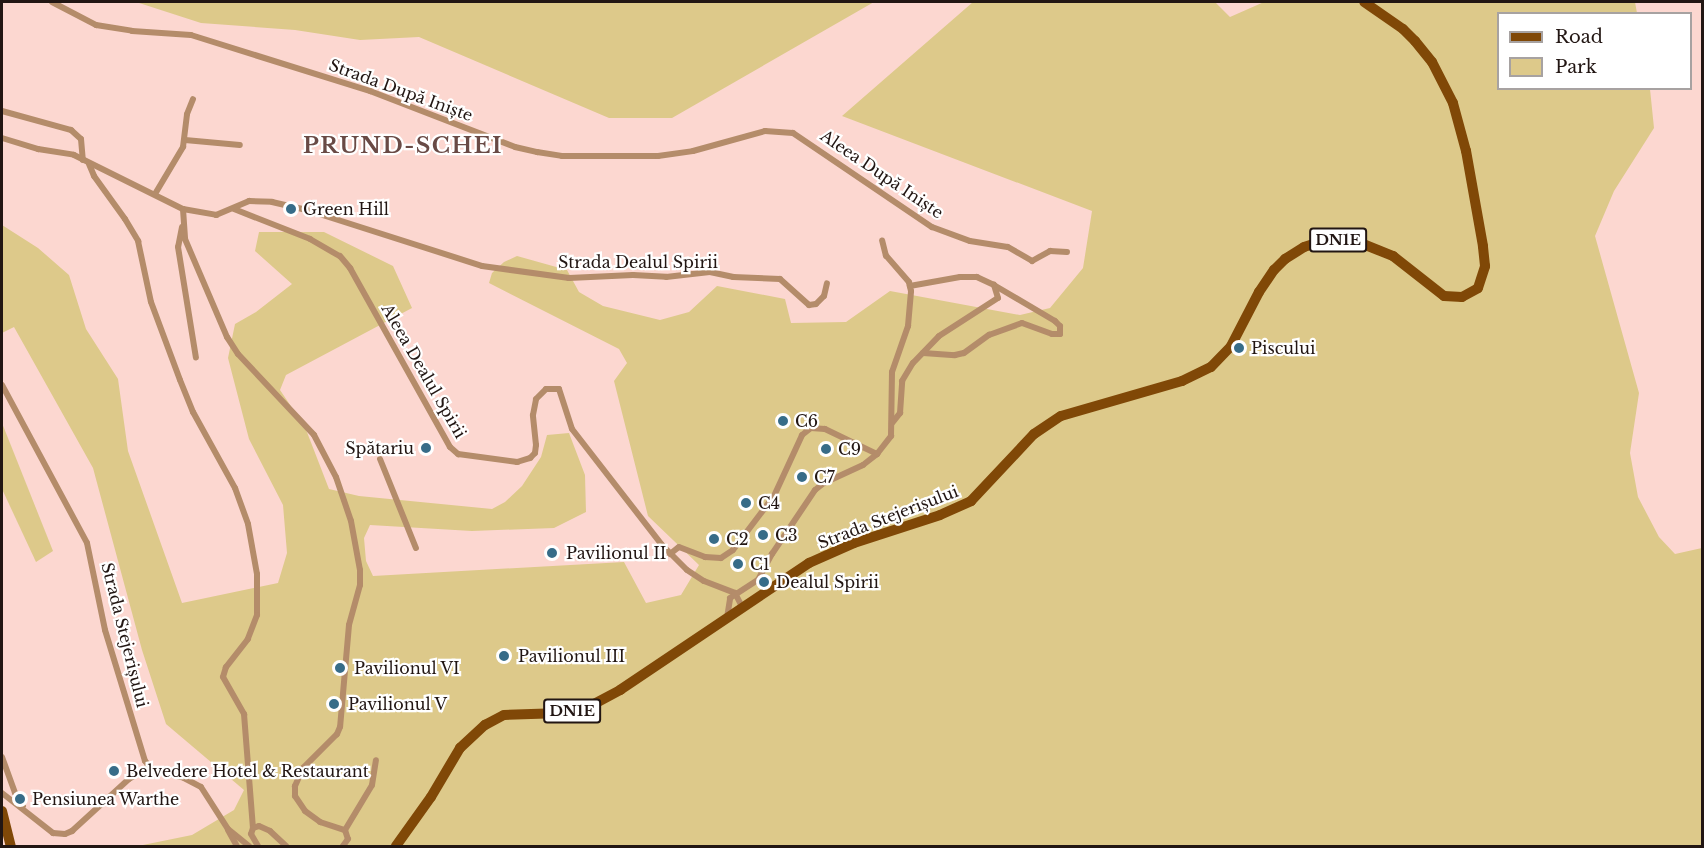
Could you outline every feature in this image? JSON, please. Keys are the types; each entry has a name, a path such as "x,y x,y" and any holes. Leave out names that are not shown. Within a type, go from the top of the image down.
{"main road":[{"name":"Strada Stejerișului","path":"396,846 431,797 460,748 485,724 504,715 562,713 594,704 809,563 831,552 949,512 971,501 1034,434 1061,416 1182,381 1211,367 1231,346 1259,292 1274,270 1285,259 1304,247 1325,240 1358,242 1393,256 1444,296 1462,297 1478,288 1485,266 1483,246 1466,151 1453,103 1432,62 1415,41 1403,29 1364,2"},
{"path":"2,810 4,829 11,846"}],"street":[{"name":"Strada După Iniște","path":"52,2 96,25 132,32 190,35 370,91 515,147 537,152 562,156 658,156 693,151 747,136"},
{"path":"155,194 185,140 186,114 193,99"},
{"path":"2,111 71,130 81,139 86,162 138,242 151,302 180,380 193,412 236,488 248,524 257,574 257,615 248,639 223,672 222,677 244,714 252,836 258,846"},
{"name":"Aleea După Iniște","path":"747,136 780,130 804,138 913,216 953,236 1008,247 1032,261 1050,251 1066,252"},
{"name":"Strada Dealul Spirii","path":"2,138 86,162 183,209 216,215 249,201 272,202 310,211 482,266 515,268 555,276 666,277 710,272 733,277 780,279 809,305 816,304 824,296 828,283"},
{"path":"185,140 240,145"},
{"name":"Aleea Dealul Spirii","path":"234,208 310,239 340,256 350,268 450,447 458,454 517,462 530,458 535,453 536,445 533,415 536,399 546,389 558,389 572,429 608,478 670,554 687,570 704,581 735,593"},
{"path":"183,209 188,248 227,337 238,354 314,435 332,468 351,520 360,578 349,625 340,727 337,734 303,768 295,786 296,796 305,811 320,822 345,830"},
{"path":"184,224 178,247 196,358"},
{"path":"727,618 730,598 758,580 772,554 815,490 824,483 863,465 877,454 891,436 892,372 908,326 910,286 886,256 882,240"},
{"path":"910,286 960,277 977,277 1060,326 1060,334 1052,334 1022,323 989,334 964,352 955,355 923,353"},
{"path":"892,423 900,413 902,381 906,373 939,336 998,298 994,285"},
{"name":"Strada Stejerișului","path":"2,385 87,543 95,592 116,673 148,767"},
{"path":"670,554 679,547 715,559 733,550 774,496 802,435 811,428 825,429 877,454"},
{"path":"380,459 416,548"},
{"path":"735,593 742,607"},
{"path":"2,757 15,793 26,811"},
{"path":"343,846 348,840 345,830 372,785 376,760"},
{"path":"2,793 53,833 65,834 72,831 129,779 148,767 193,782 201,787 237,846"},
{"path":"253,828 259,826 270,831 286,846"},
{"path":"228,829 249,846"}],"green space":[{"path":"136,2 874,2 672,118 609,118 419,37 360,40 295,30 201,23"},
{"path":"973,2 1215,2 1230,17 1264,2 1635,2 1637,12 1497,12 1497,90 1650,90 1654,128 1614,191 1595,236 1639,393 1630,453 1638,497 1659,537 1675,554 1702,548 1702,846 138,846 192,835 234,810 244,790 166,724 142,650 93,468 14,327 2,333 2,225 38,248 69,275 86,329 118,379 128,451 182,603 278,583 287,553 283,505 249,439 228,358 235,324 256,312 292,284 255,251 259,232 324,232 393,266 412,308 286,375 280,390 305,427 329,489 359,496 492,509 505,502 522,486 541,457 547,435 569,433 585,475 586,512 554,528 472,531 370,525 364,538 366,561 373,576 624,562 646,603 681,595 699,565 648,516 614,381 627,363 619,349 489,283 492,273 504,262 517,256 567,270 579,292 603,306 660,320 689,312 717,286 785,299 791,323 846,322 890,291 1020,315 1050,308 1083,268 1092,211 842,116"},
{"path":"2,423 53,551 36,562 2,489"}],"place":[{"name":"Green Hill","path":"291,209"},
{"name":"Piscului","path":"1239,348"},
{"name":"C6","path":"783,421"},
{"name":"Spătariu","path":"426,448"},
{"name":"C9","path":"826,449"},
{"name":"C7","path":"802,477"},
{"name":"C4","path":"746,503"},
{"name":"C3","path":"763,535"},
{"name":"C2","path":"714,539"},
{"name":"Pavilionul II","path":"552,553"},
{"name":"C1","path":"738,564"},
{"name":"Dealul Spirii","path":"764,582"},
{"name":"Pavilionul III","path":"504,656"},
{"name":"Pavilionul VI","path":"340,668"},
{"name":"Pavilionul V","path":"334,704"},
{"name":"Belvedere Hotel & Restaurant","path":"114,771"},
{"name":"Pensiunea Warthe","path":"20,799"}],"district":[{"name":"PRUND-SCHEI","path":"403,146"}]}
